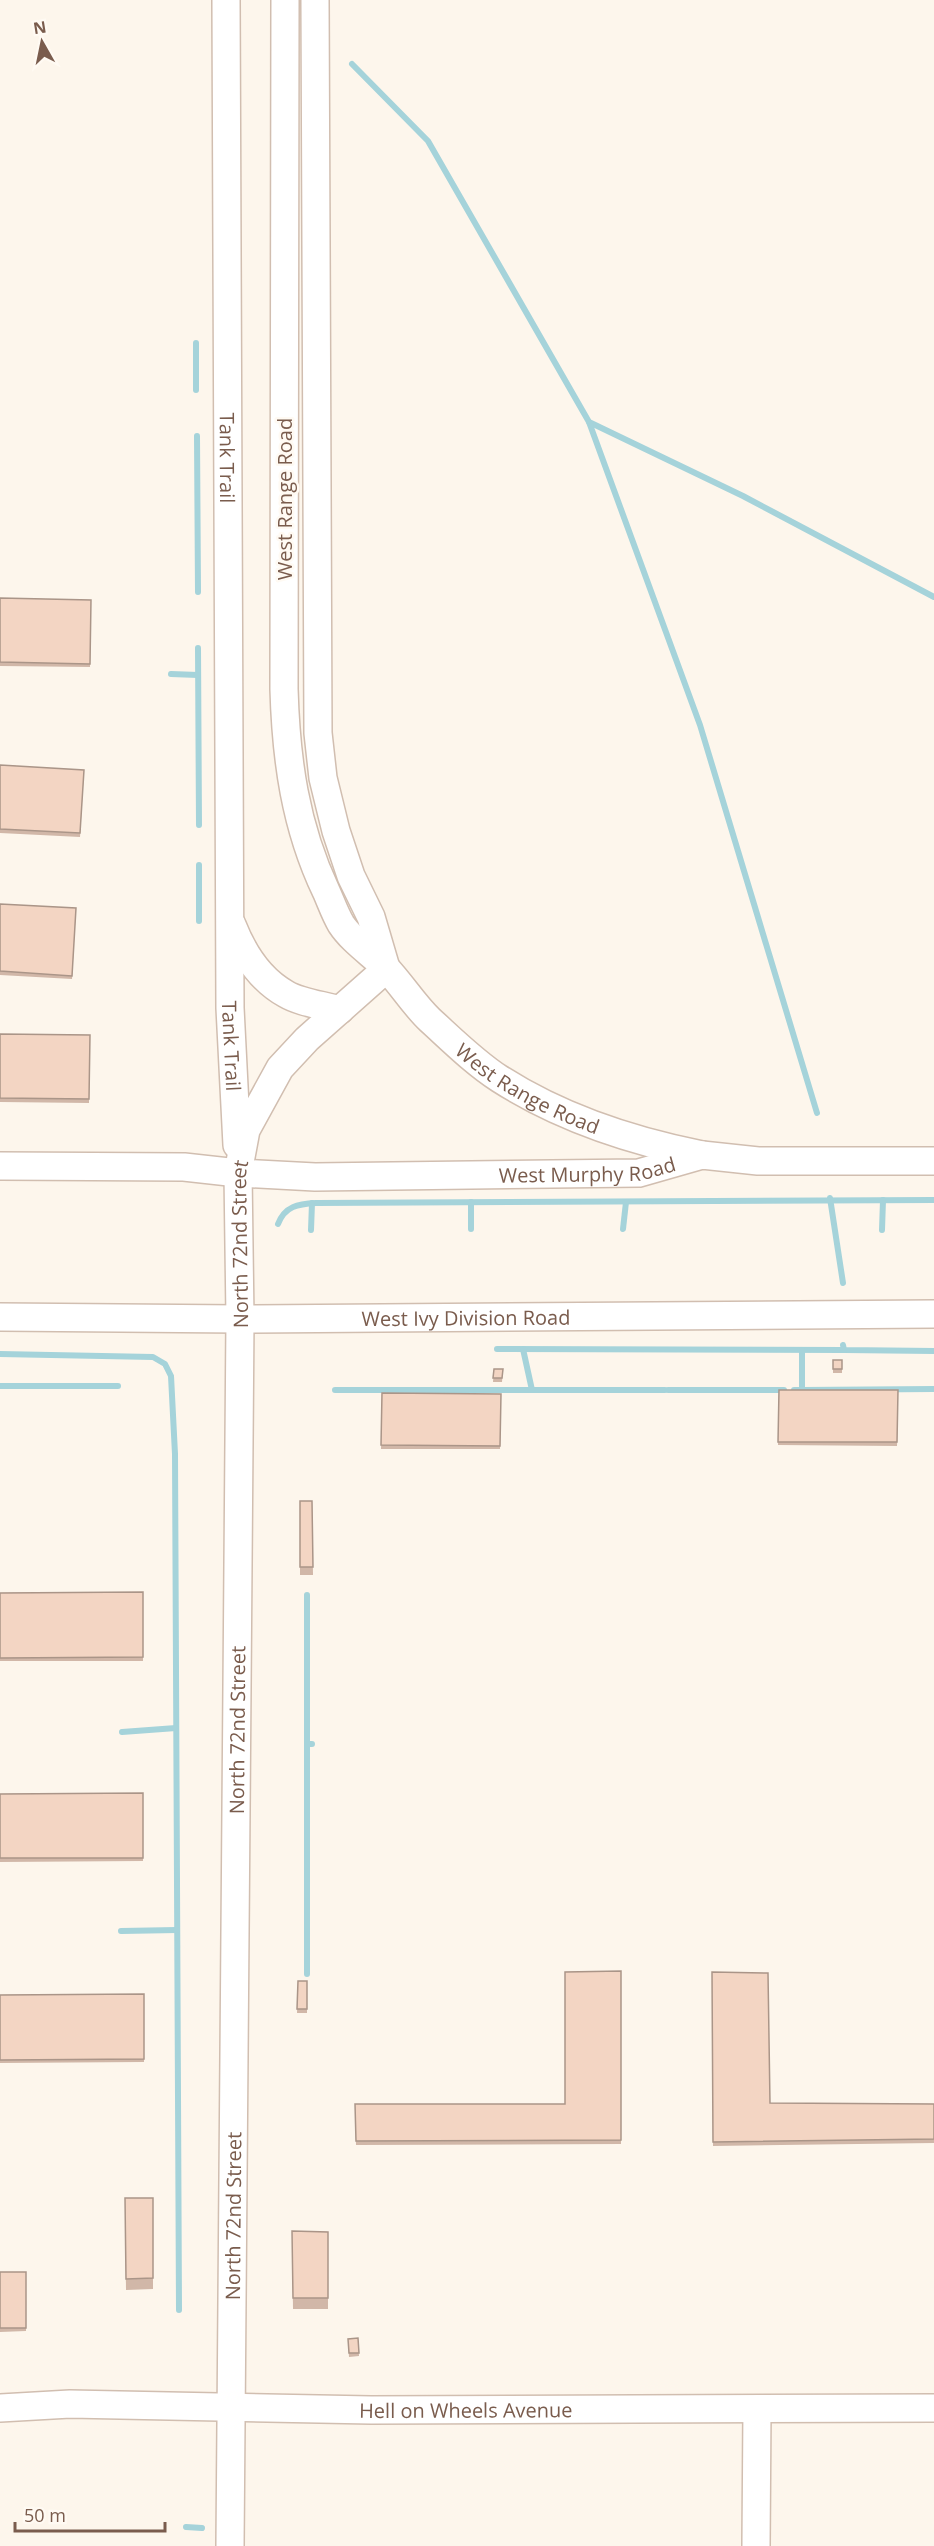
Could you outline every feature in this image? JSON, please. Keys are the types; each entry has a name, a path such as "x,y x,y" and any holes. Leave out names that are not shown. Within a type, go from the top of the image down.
{"street":[{"name":"Tank Trail","path":"226,0 229,916 230,1008 238,1173"},
{"name":"West Range Road","path":"285,0 285,736 291,782 302,831 319,877 341,925 387,969 428,1018 499,1078 555,1108 601,1128 652,1145 702,1155"},
{"name":"West Range Road","path":"315,0 318,733 323,778 336,831 351,876 371,917 387,969"},
{"name":"Tank Trail","path":"229,916 241,948 257,971 287,995 340,1010"},
{"name":"North 72nd Street","path":"230,2546 240,1319 238,1173 246,1130 275,1076 307,1040 387,969"},
{"name":"West Murphy Road","path":"0,1166 184,1167 238,1173 315,1177 639,1173 702,1155 758,1161 934,1161"},
{"name":"West Ivy Division Road","path":"0,1317 240,1319 934,1314"},
{"name":"Hell on Wheels Avenue","path":"0,2408 82,2404 174,2404 232,2408 934,2408"},
{"path":"756,2546 757,2409"}],"building":[{"path":"0,598 91,600 90,664 0,662"},
{"path":"0,765 84,770 80,833 0,829"},
{"path":"0,904 76,908 72,976 0,971"},
{"path":"0,1034 90,1035 89,1099 0,1098"},
{"path":"833,1360 842,1360 842,1369 833,1369"},
{"path":"494,1369 503,1369 502,1378 493,1378"},
{"path":"779,1390 898,1390 897,1442 778,1442"},
{"path":"382,1393 501,1394 500,1446 381,1445"},
{"path":"300,1501 312,1501 313,1567 300,1567"},
{"path":"143,1592 143,1657 0,1658 0,1593"},
{"path":"143,1793 143,1858 0,1858 0,1794"},
{"path":"621,1971 621,2140 356,2141 355,2104 565,2104 565,1972"},
{"path":"712,1972 768,1973 770,2103 934,2104 934,2139 713,2142"},
{"path":"298,1981 307,1981 307,2009 297,2009"},
{"path":"144,1994 144,2059 0,2060 0,1995"},
{"path":"125,2198 153,2198 153,2278 126,2279"},
{"path":"292,2231 328,2232 328,2298 293,2298"},
{"path":"0,2272 26,2272 26,2328 0,2328"},
{"path":"358,2338 359,2353 349,2353 348,2339"}],"waterway":[{"path":"352,64 428,141 589,422 743,496 934,597"},
{"path":"196,343 196,390"},
{"path":"589,422 700,725 817,1113"},
{"path":"197,436 198,592"},
{"path":"198,648 199,825"},
{"path":"171,674 198,675"},
{"path":"199,865 199,921"},
{"path":"830,1198 843,1283"},
{"path":"882,1230 883,1200"},
{"path":"278,1224 284,1213 293,1207 316,1203 934,1200"},
{"path":"471,1202 471,1229"},
{"path":"623,1229 626,1202"},
{"path":"311,1230 312,1203"},
{"path":"843,1345 844,1350 934,1351"},
{"path":"497,1349 844,1350"},
{"path":"335,1390 532,1390 523,1349"},
{"path":"794,1390 802,1390 802,1350"},
{"path":"0,1354 153,1357 165,1364 171,1376 175,1454 179,2310"},
{"path":"0,1386 118,1386"},
{"path":"802,1390 934,1389"},
{"path":"532,1390 665,1390"},
{"path":"668,1390 784,1390"},
{"path":"307,1595 307,1744 312,1744"},
{"path":"122,1732 176,1728"},
{"path":"307,1744 307,1974"},
{"path":"121,1931 177,1930"},
{"path":"186,2527 202,2528"}]}
